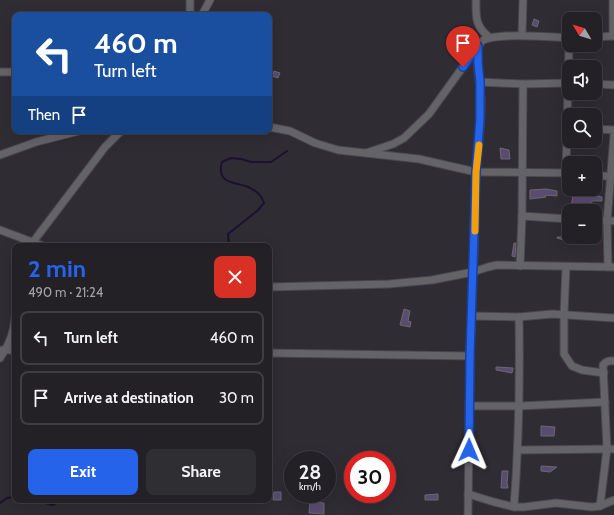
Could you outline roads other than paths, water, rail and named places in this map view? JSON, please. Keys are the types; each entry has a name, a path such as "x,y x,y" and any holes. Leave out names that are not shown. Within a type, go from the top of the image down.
{"street":[{"path":"190,0 190,12"},
{"path":"204,12 210,0"},
{"path":"476,0 478,24 489,38"},
{"path":"522,35 523,0"},
{"path":"602,37 614,36 613,0"},
{"path":"364,153 393,144 404,138 429,114 483,40 489,38 522,35 562,38"},
{"path":"468,515 470,356 476,172 480,119 478,46"},
{"path":"0,72 12,72"},
{"path":"480,82 523,84 562,83"},
{"path":"520,266 523,84"},
{"path":"602,84 614,85"},
{"path":"272,128 290,131 338,150 419,159 476,172 562,173"},
{"path":"602,129 614,130"},
{"path":"0,154 36,142 67,134"},
{"path":"32,243 105,147 118,134"},
{"path":"272,287 389,284 432,280 497,266 611,267 610,221 614,134"},
{"path":"602,175 612,176"},
{"path":"522,216 562,218"},
{"path":"0,230 29,243"},
{"path":"566,267 564,354 572,366 604,373"},
{"path":"472,316 519,317 564,314 614,318"},
{"path":"514,507 519,450 519,317"},
{"path":"0,358 12,329"},
{"path":"272,353 470,356"},
{"path":"600,506 611,449 605,402 604,365 606,362 614,361"},
{"path":"470,406 520,406 605,402"},
{"path":"519,450 611,449"},
{"path":"468,494 514,507 556,503 582,506 600,506 614,500"}],"waterway":[{"path":"229,243 228,234 257,211 264,203 260,195 254,190 225,179 222,176 222,162 231,158 251,162 271,162 287,151"},
{"path":"0,503 7,498 12,497"},
{"path":"45,503 53,505 56,503"}]}
